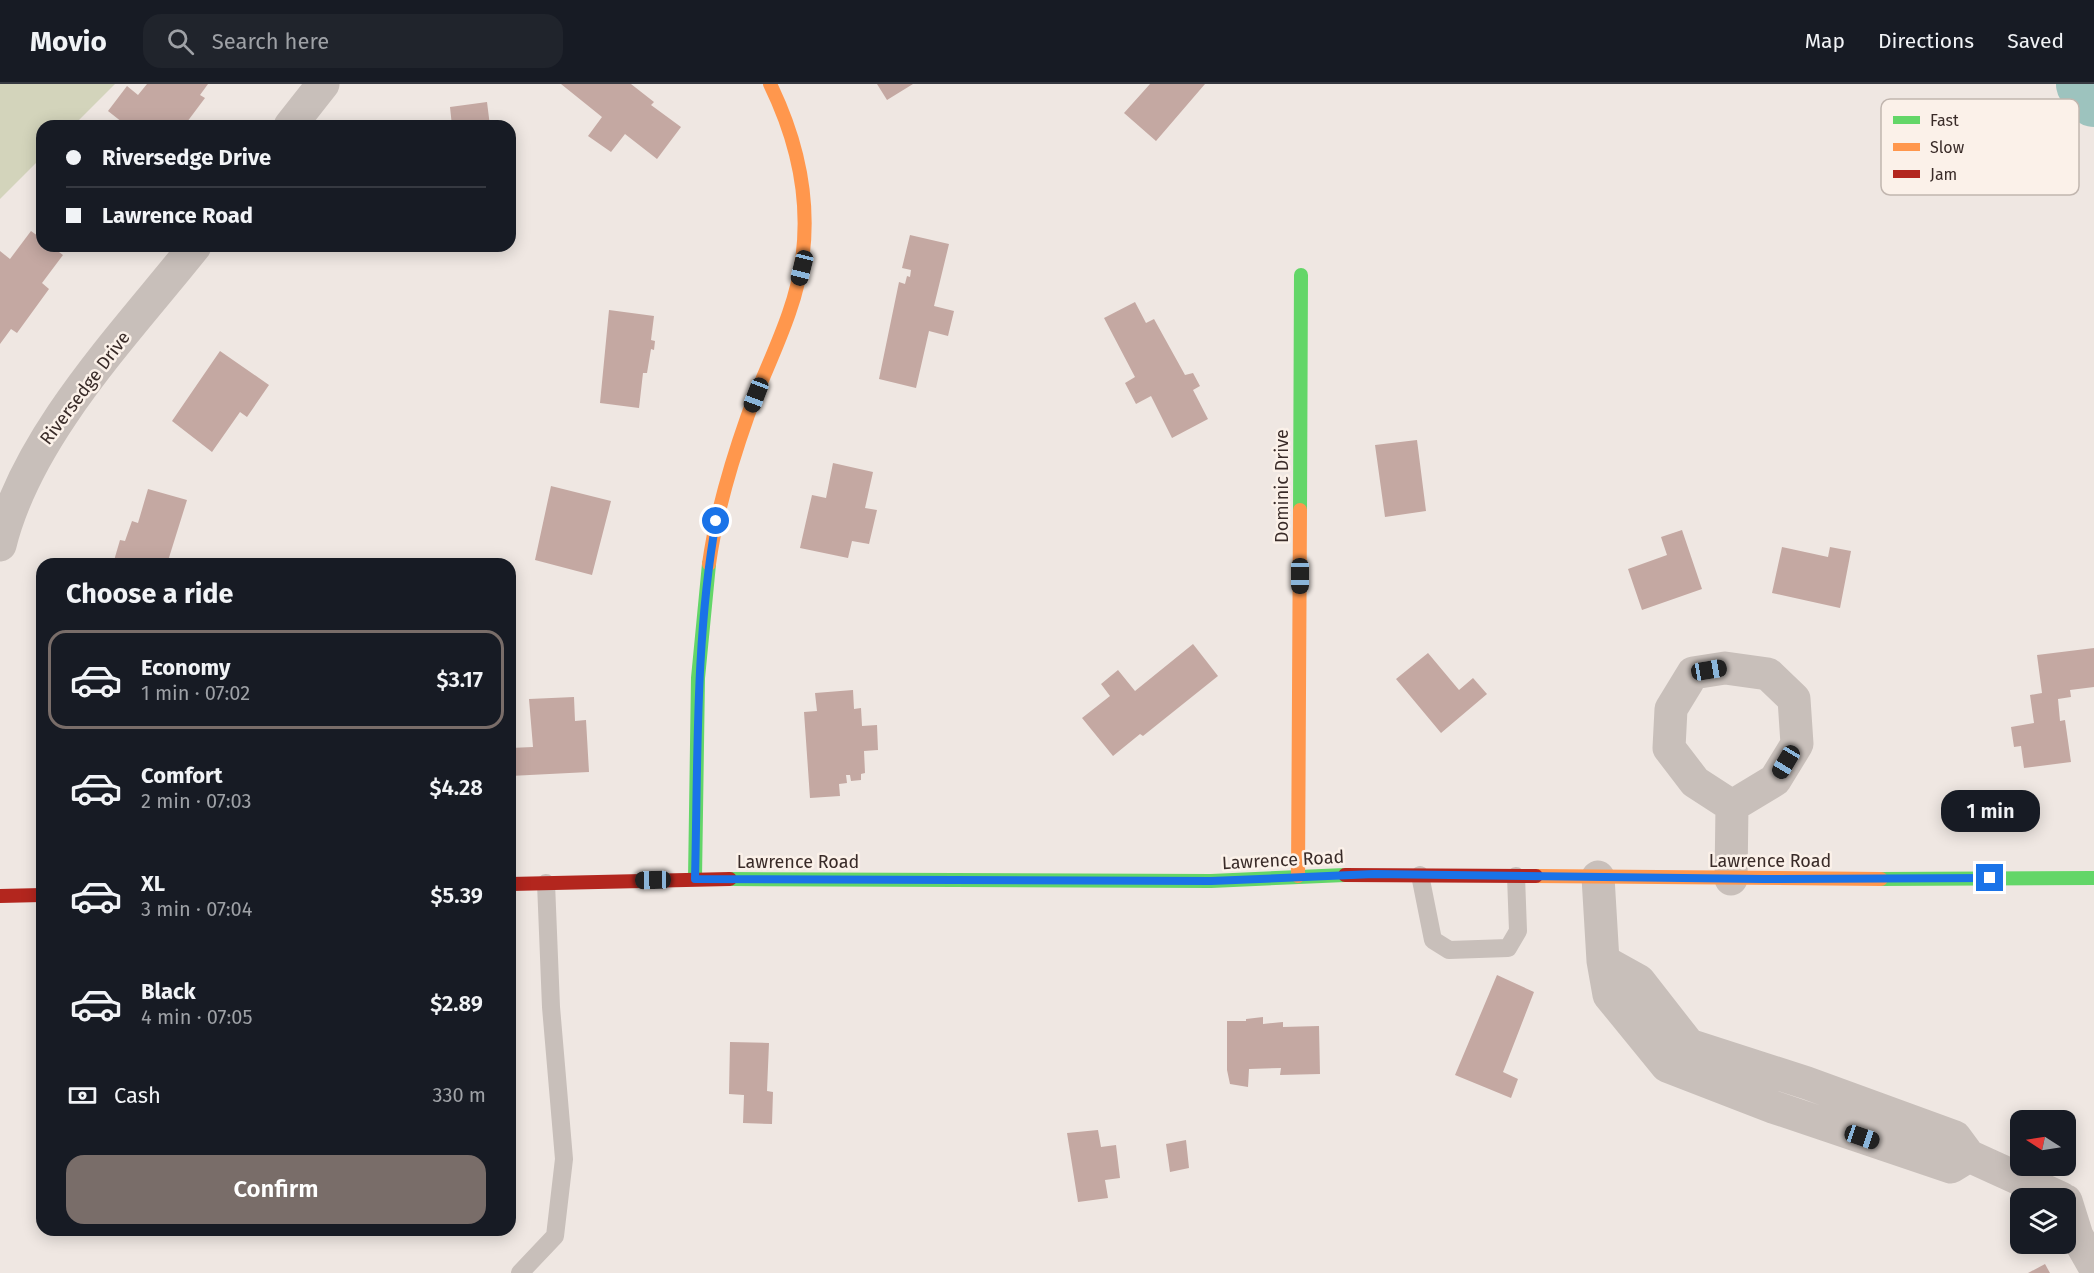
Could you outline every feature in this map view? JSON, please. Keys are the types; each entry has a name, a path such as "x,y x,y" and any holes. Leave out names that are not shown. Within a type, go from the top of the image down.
{"street":[{"path":"295,120 323,84"},
{"path":"695,879 700,655 703,609 714,531 725,483 794,299 806,237 804,173 789,123 770,84"},
{"name":"Riversedge Drive","path":"0,545 10,511 39,450 77,395 190,252"},
{"name":"Dominic Drive","path":"1298,876 1302,275"},
{"path":"1725,668 1768,674 1794,699 1797,744 1775,780 1732,806 1695,782 1669,748 1671,709 1693,673 1725,668"},
{"path":"1731,879 1732,806"},
{"name":"Lawrence Road","path":"516,884 695,879 1211,881 1298,876 1420,875 1731,879 2094,878"},
{"path":"1598,877 1603,960 1609,996 1667,1066 1773,1107 1951,1167 1969,1156 2039,1188"},
{"path":"0,887 0,896 36,895"},
{"path":"2076,1206 2094,1216"},
{"path":"2076,1233 2094,1266"}],"lane":[{"path":"1420,875 1432,940 1449,950 1508,948 1518,931 1516,876"},
{"path":"520,1273 555,1236 564,1159 551,1007 546,883"}],"green space":[{"path":"0,84 115,84 79,120 36,120 36,163 0,199"}],"building":[{"path":"147,84 208,84 200,95 205,98 188,120 119,120 108,111 127,86 138,95"},
{"path":"561,84 631,84 654,102 651,105 681,127 657,159 625,134 611,152 588,136 602,117"},
{"path":"877,84 913,84 887,100"},
{"path":"1150,84 1205,84 1156,141 1124,113"},
{"path":"487,102 489,120 451,120 450,107"},
{"path":"31,231 36,235 36,252 59,252 63,255 42,283 49,289 17,333 11,329 0,344 0,251 10,259"},
{"path":"910,235 949,244 934,306 954,311 948,336 929,331 916,388 879,379 899,282 905,284 907,276 910,277 911,270 902,268"},
{"path":"1135,302 1146,323 1154,319 1185,375 1193,373 1200,386 1193,390 1208,419 1172,438 1151,396 1136,404 1125,383 1135,377 1104,318"},
{"path":"609,310 654,316 651,340 655,341 654,350 651,349 647,373 643,373 639,408 600,403"},
{"path":"220,351 269,385 247,417 240,412 212,452 172,421"},
{"path":"1417,440 1426,511 1385,517 1375,445"},
{"path":"833,463 873,472 865,508 877,510 869,544 852,541 848,558 800,548 812,495 826,498"},
{"path":"551,486 611,501 592,575 535,560"},
{"path":"148,489 187,500 169,558 115,558 120,540 125,541 132,521 138,523"},
{"path":"1682,530 1702,589 1642,610 1628,569 1667,555 1661,537"},
{"path":"1782,547 1828,557 1830,547 1851,551 1840,608 1772,593"},
{"path":"1193,644 1218,676 1143,736 1140,734 1113,756 1082,718 1110,696 1101,684 1118,670 1135,691"},
{"path":"2094,648 2094,687 2070,690 2071,697 2058,699 2060,721 2065,720 2071,762 2024,768 2021,746 2014,747 2011,727 2034,723 2030,695 2042,693 2037,655"},
{"path":"1428,653 1459,690 1473,678 1487,694 1441,733 1396,679"},
{"path":"853,690 854,709 861,708 862,726 877,725 878,750 864,751 865,773 861,774 861,780 851,781 850,775 846,775 847,783 839,784 840,796 810,798 804,712 817,711 815,693"},
{"path":"574,697 575,721 586,720 589,772 516,776 516,748 533,747 529,699"},
{"path":"1497,975 1534,992 1503,1072 1518,1079 1511,1098 1455,1075"},
{"path":"1263,1017 1263,1024 1283,1022 1283,1027 1319,1026 1320,1074 1280,1075 1281,1068 1249,1069 1248,1087 1230,1084 1227,1070 1227,1021 1246,1021 1246,1019"},
{"path":"730,1042 769,1043 767,1091 773,1092 772,1124 743,1123 744,1095 729,1094"},
{"path":"1098,1130 1101,1147 1116,1145 1120,1178 1105,1180 1108,1198 1078,1202 1067,1133"},
{"path":"1186,1140 1189,1168 1170,1172 1166,1144"},
{"path":"2045,1264 2050,1273 2028,1273"}],"waterway":[{"path":"2085,84 2094,98"}],"traffic: fast":[{"path":"1300,510 1301,275"},
{"path":"695,879 698,678 709,564"},
{"path":"730,879 1211,881 1345,875"},
{"path":"1881,879 2094,878"}],"traffic: slow":[{"path":"709,564 730,470 748,415 789,313 798,284 803,254 804,197 799,168 792,140 770,84"},
{"path":"1298,876 1300,510"},
{"path":"1536,876 1881,879"}],"traffic: jam":[{"path":"1345,875 1536,876"},
{"path":"516,884 730,879"},
{"path":"0,896 36,895"}],"route":[{"path":"716,521 703,609 700,655 695,879 1211,881 1374,874 1763,879 1990,878"}]}
